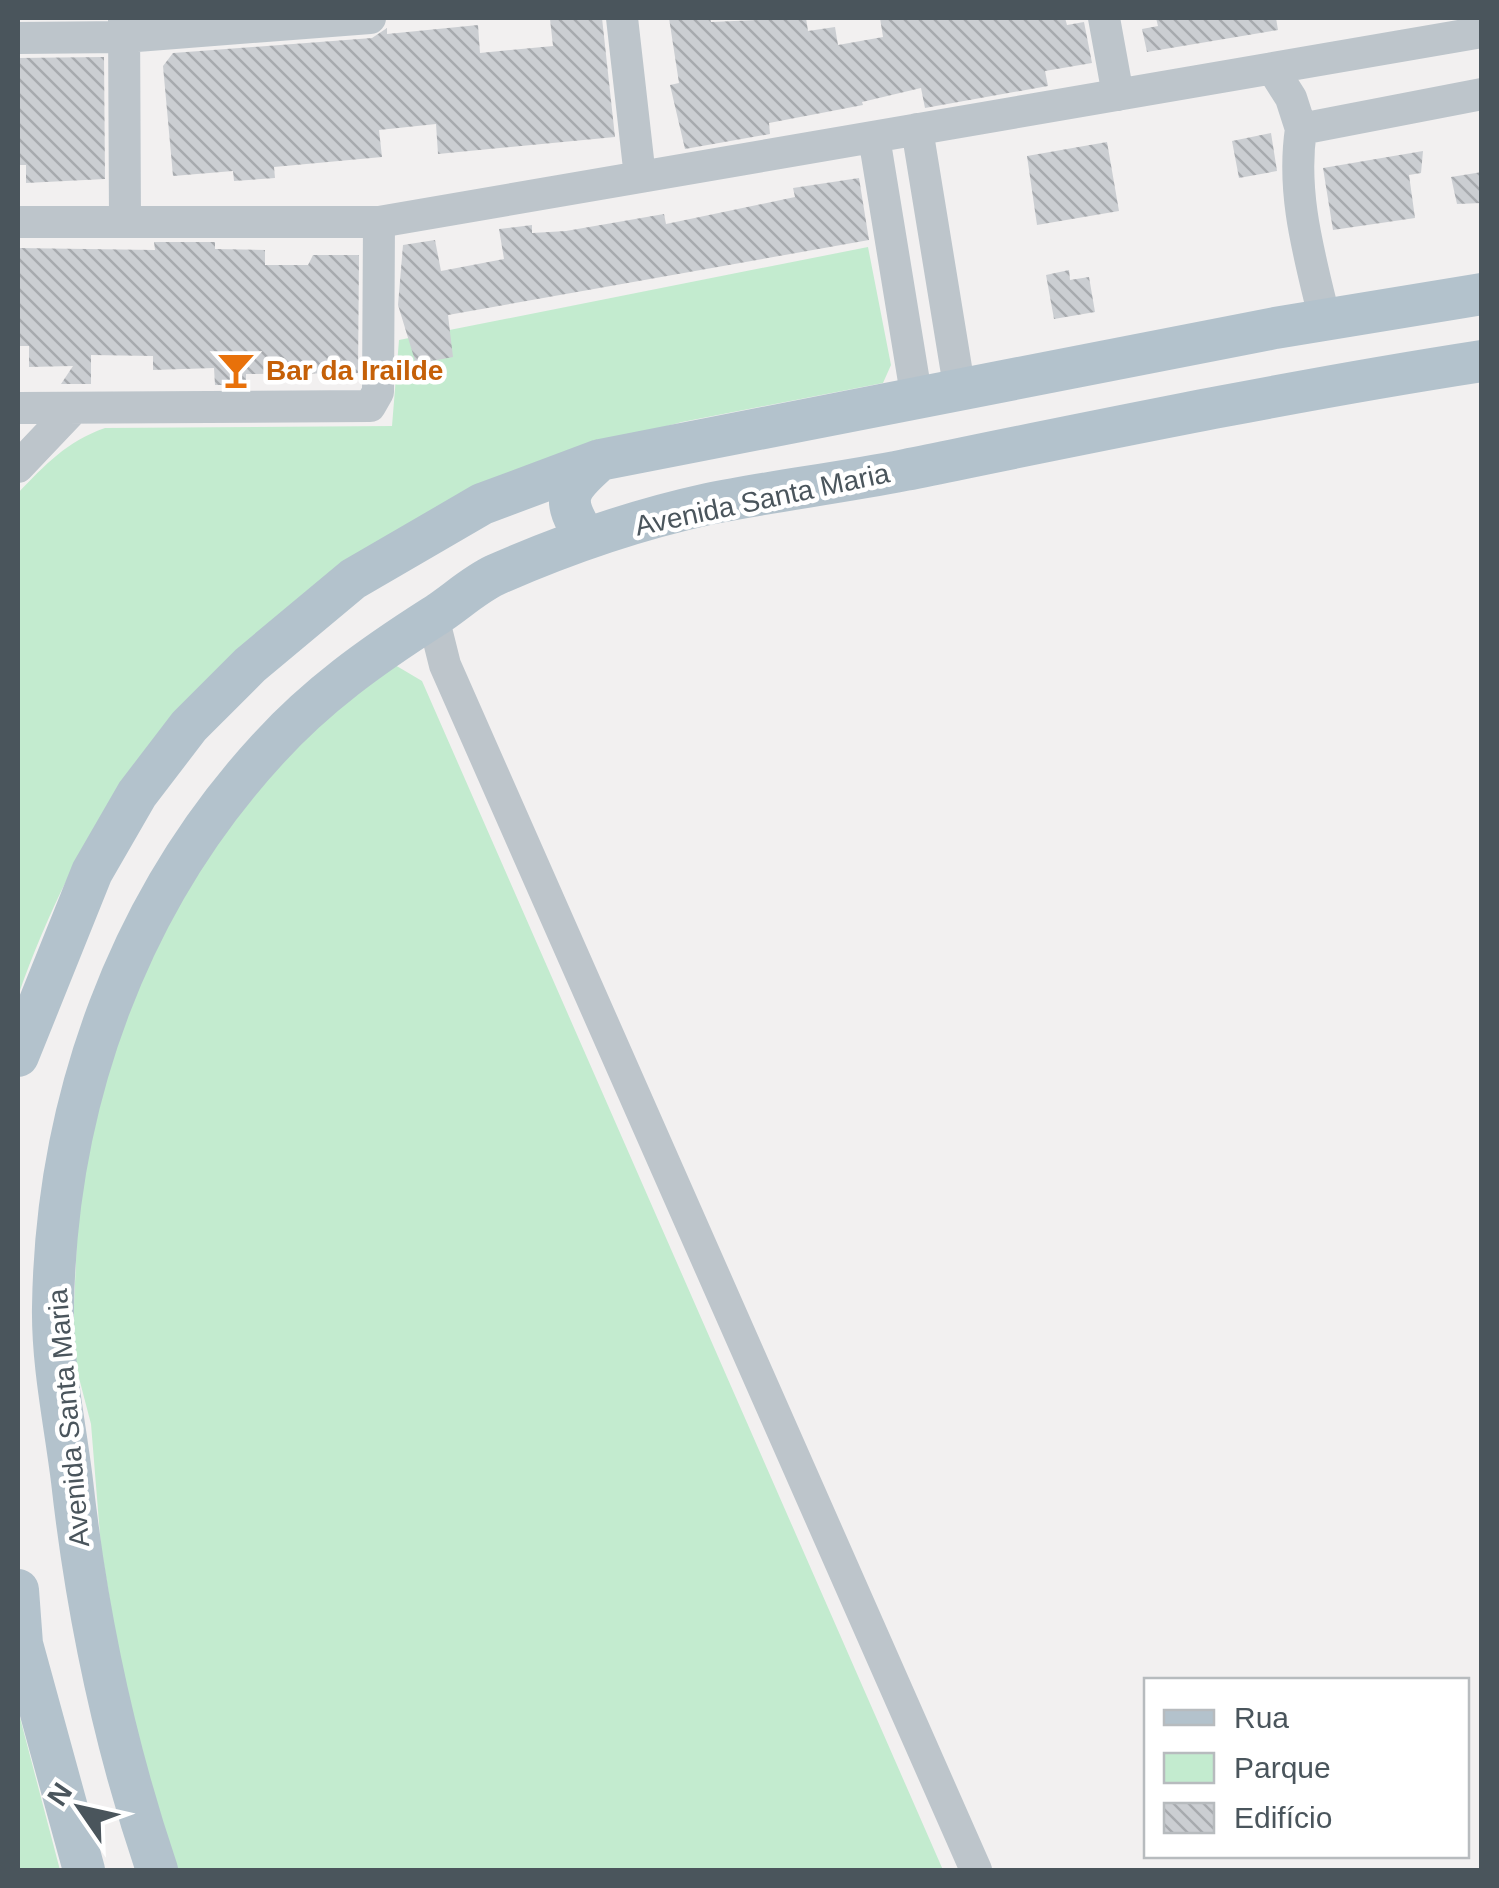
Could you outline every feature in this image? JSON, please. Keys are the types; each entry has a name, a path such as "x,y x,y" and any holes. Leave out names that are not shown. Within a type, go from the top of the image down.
{"main road":[{"path":"18,1056 92,872 138,794 189,726 250,665 353,580 482,504 600,460 809,416 960,392 1274,328 1482,294"},
{"path":"1377,314 1358,352 1366,368 1381,377"},
{"path":"1274,328 1287,338 1299,362 1292,379 1276,394"},
{"name":"Avenida Santa Maria","path":"157,1870 126,1776 85,1597 52,1314 57,1228 72,1128 87,1065 117,986 151,914 240,778 299,714 355,667 487,578 586,538 708,504 828,486 1276,394 1482,361"},
{"path":"586,538 568,510 568,498 574,486 600,460"},
{"path":"482,504 510,522 511,533 487,578"},
{"path":"18,1590 20,1644 84,1870"}],"street":[{"path":"18,38 124,27 370,18"},
{"path":"622,18 640,177"},
{"path":"1104,18 1118,95"},
{"path":"124,27 126,222"},
{"path":"18,222 380,222 1482,32"},
{"path":"1272,68 1291,98 1301,129 1295,166 1302,224 1325,322"},
{"path":"1301,129 1482,94"},
{"path":"917,130 960,392"},
{"path":"874,137 916,400"},
{"path":"18,408 370,406 378,392 380,222"},
{"path":"18,467 74,408"},
{"path":"433,617 445,664 976,1870"}],"green space":[{"path":"868,247 891,365 883,383 682,422 582,449 495,482 135,764 69,876 18,996 18,493 47,464 79,440 105,428 392,426 399,340"},
{"path":"395,665 422,681 943,1870 168,1870 141,1790 101,1547 91,1424 72,1351 81,1148 161,918 307,723"},
{"path":"18,1710 60,1870 18,1870"}],"building":[{"path":"602,18 615,137 438,154 436,124 379,130 382,157 274,167 275,178 234,181 233,171 173,176 163,66 173,53 372,38 387,28 387,34 478,25 480,53 553,46 550,19"},
{"path":"669,18 710,18 711,22 806,18 808,31 835,27 838,45 883,37 880,18 1065,18 1067,25 1084,22 1092,63 1045,71 1048,86 925,108 921,88 862,102 863,105 769,123 770,134 685,149 670,85 679,83"},
{"path":"1156,18 1276,18 1278,30 1147,52 1142,29 1158,26"},
{"path":"104,57 105,179 26,183 26,165 18,165 18,58"},
{"path":"1271,133 1277,171 1239,178 1232,141"},
{"path":"1107,142 1119,211 1037,225 1027,156"},
{"path":"1423,151 1421,173 1409,175 1415,218 1333,230 1323,168"},
{"path":"1482,172 1482,203 1457,204 1451,177"},
{"path":"859,178 869,240 448,315 453,357 416,364 398,305 403,245 435,240 441,271 504,259 499,229 532,225 532,233 566,231 664,214 666,224 795,197 793,188"},
{"path":"154,242 215,242 215,249 265,250 265,265 308,265 313,255 359,255 358,373 246,374 246,385 215,385 214,368 153,370 153,356 91,355 91,384 61,384 73,366 29,367 29,346 18,346 18,248 155,250"},
{"path":"1069,270 1070,280 1089,277 1095,312 1054,319 1046,275"}],"place":[{"name":"Bar da Irailde","path":"236,370"}]}
